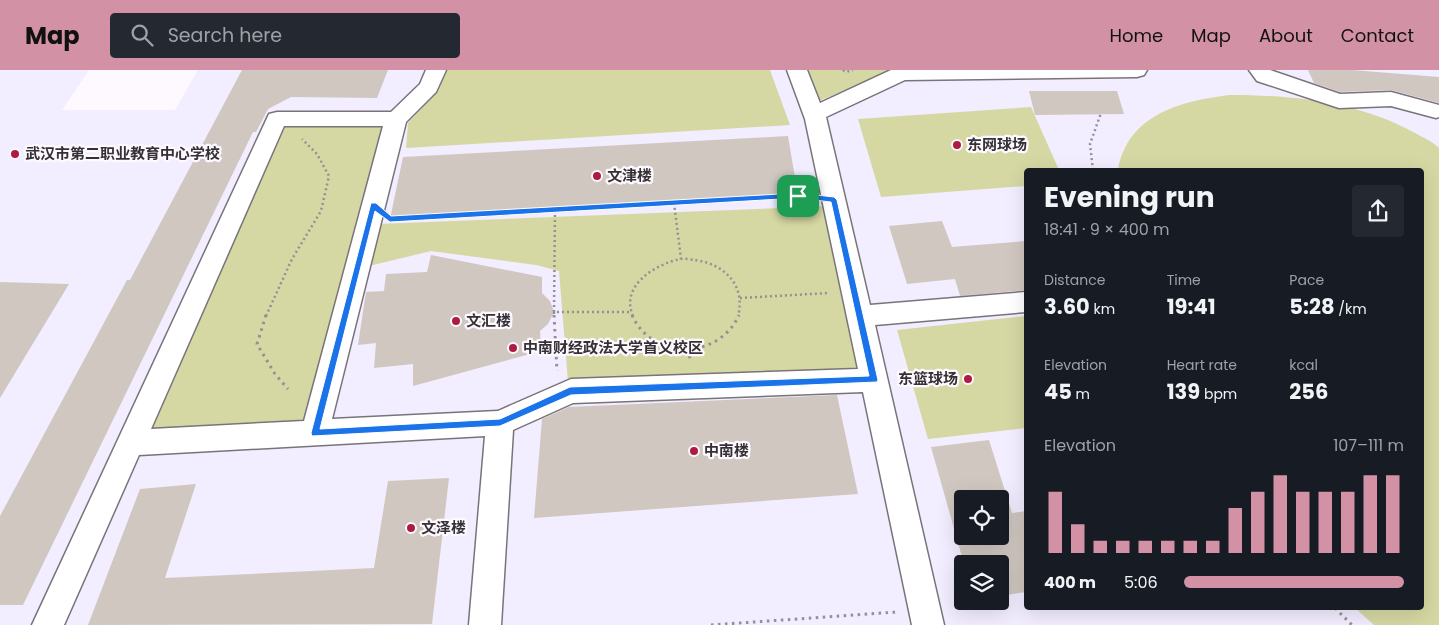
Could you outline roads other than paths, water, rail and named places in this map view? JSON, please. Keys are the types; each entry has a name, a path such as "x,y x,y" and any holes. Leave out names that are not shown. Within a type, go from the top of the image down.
{"street":[{"path":"315,433 396,119 429,87 436,70"},
{"path":"797,70 814,114 927,618"},
{"path":"814,114 902,72 1137,70"},
{"path":"1259,70 1264,76 1339,101 1391,99 1436,111"},
{"path":"48,625 277,119 396,119"},
{"path":"857,304 1024,302"},
{"path":"130,443 500,423 570,391 874,380"},
{"path":"485,625 500,423"}],"place":[{"name":"东网球场","path":"957,145"},
{"name":"武汉市第二职业教育中心学校","path":"15,154"},
{"name":"文津楼","path":"597,176"},
{"name":"文汇楼","path":"456,321"},
{"name":"中南财经政法大学首义校区","path":"513,348"},
{"name":"东篮球场","path":"968,379"},
{"name":"中南楼","path":"694,451"},
{"name":"文泽楼","path":"411,528"}]}
